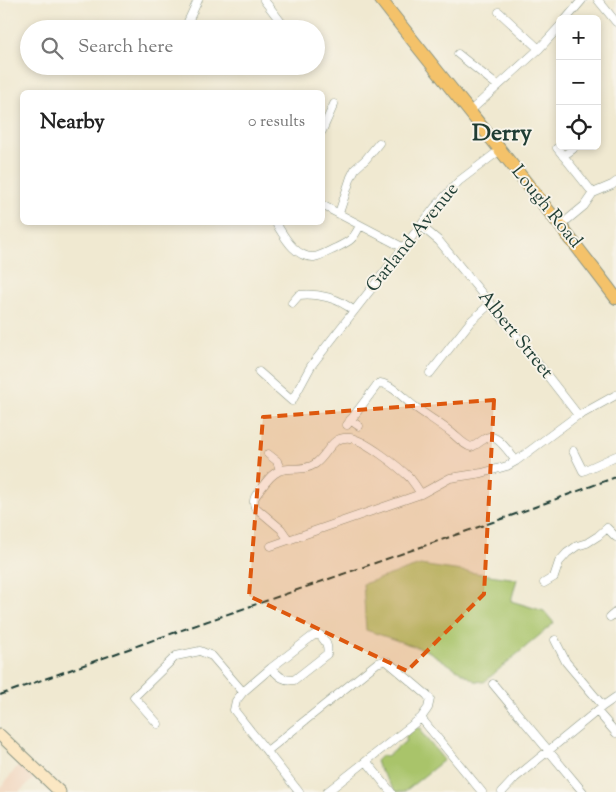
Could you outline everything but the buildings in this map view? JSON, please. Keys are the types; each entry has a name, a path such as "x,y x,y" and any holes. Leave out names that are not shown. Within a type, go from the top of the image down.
{"main road":[{"name":"Lough Road","path":"381,0 616,298"},
{"path":"0,735 60,792"}],"street":[{"path":"189,20 198,0"},
{"path":"264,0 279,20"},
{"path":"570,15 580,3 571,0"},
{"path":"598,0 616,22"},
{"path":"499,12 539,49"},
{"path":"469,112 539,49 556,30"},
{"path":"458,54 498,86"},
{"path":"325,124 334,104"},
{"path":"339,213 355,169 379,143"},
{"name":"Garland Avenue","path":"259,372 292,400 311,366 436,206 459,181 500,150"},
{"path":"559,150 593,192"},
{"path":"564,156 572,150"},
{"path":"560,225 584,206 593,192 612,186 616,182"},
{"path":"325,206 404,248"},
{"path":"277,225 291,246 306,256 314,257 346,243 355,236 360,225"},
{"name":"Albert Street","path":"421,226 439,241 578,414"},
{"path":"292,303 299,295 310,294 331,298 354,311"},
{"path":"430,374 471,321 490,304"},
{"path":"359,426 348,422 380,383 394,390 466,446 471,448 487,437 492,436 501,443 516,461"},
{"path":"271,546 421,494 450,478 482,473 507,466 578,414 580,415 616,395"},
{"path":"288,540 281,529 255,506 254,497 272,475 280,470 308,467 316,463 338,439 350,438 363,442 396,465 411,479 421,494"},
{"path":"573,451 583,472 616,456"},
{"path":"268,454 277,461 280,470"},
{"path":"544,583 554,577 559,562 577,546 587,543 607,528 616,537"},
{"path":"271,668 282,679 294,680 327,654 327,644 320,635 314,635 271,668 243,692 236,701 234,710 299,792"},
{"path":"555,640 566,662 616,732"},
{"path":"158,724 134,698 176,656 200,651 212,656 243,692"},
{"path":"267,751 377,663 388,662 428,695 430,699 428,708 421,718 327,792"},
{"path":"493,684 583,792"},
{"path":"502,792 515,778 616,697"},
{"path":"421,718 482,792"},
{"path":"367,762 391,792"}],"highlighted area":[{"path":"494,400 484,594 407,671 249,596 263,417"}],"shaded area":[{"path":"19,764 34,778 19,792 0,792 0,789"}],"green space":[{"path":"420,565 517,579 511,601 544,611 554,623 484,682 475,681 428,651 366,630 363,584"},
{"path":"416,728 422,729 421,732 444,760 404,792 396,792 378,767 376,761 382,755 387,756 406,741 406,736"}],"railway":[{"path":"0,695 616,477"}],"district":[{"name":"Derry","path":"502,134"}]}
